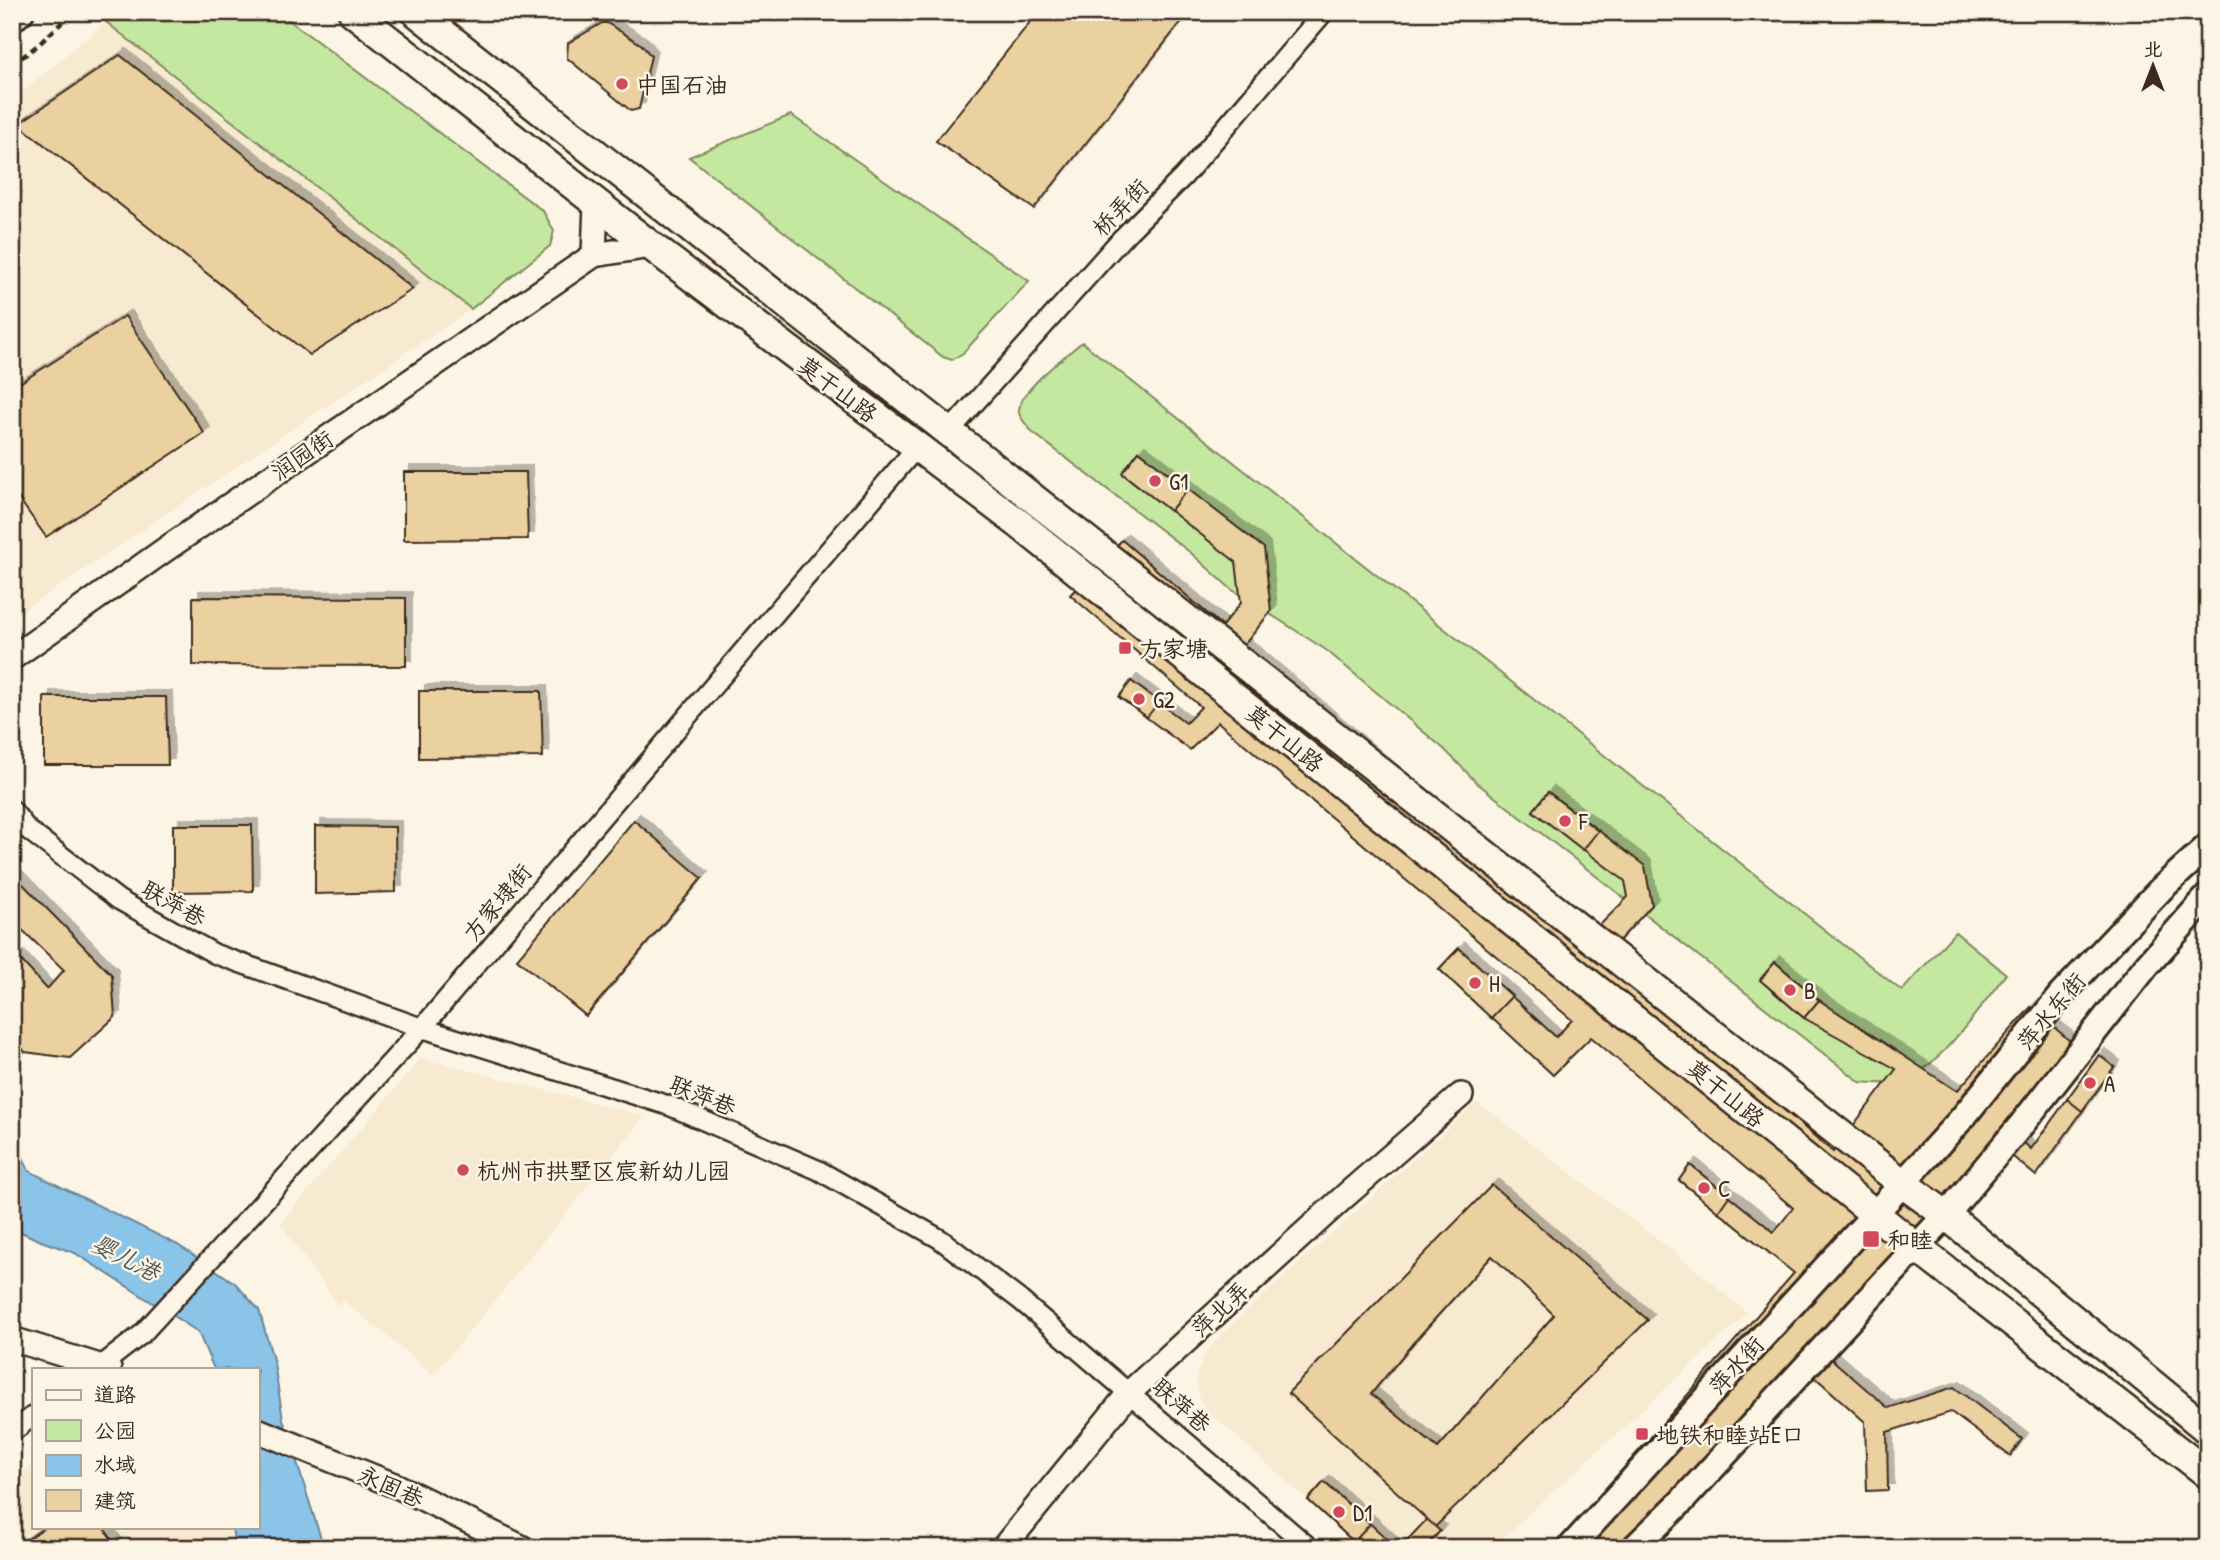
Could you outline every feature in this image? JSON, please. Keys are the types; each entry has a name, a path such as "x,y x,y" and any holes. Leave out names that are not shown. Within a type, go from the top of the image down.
{"main road":[{"path":"12,19 21,12"},
{"name":"莫干山路","path":"353,12 651,246 1028,532 1917,1248 2208,1474"},
{"name":"莫干山路","path":"416,12 1902,1183 1947,1215 2208,1430"},
{"name":"萍水东街","path":"1902,1183 1964,1116 2061,995 2161,889 2208,846"},
{"name":"萍水东街","path":"1947,1215 2147,965 2208,896"},
{"name":"萍水街","path":"1570,1548 1902,1183"},
{"path":"1634,1548 1681,1502 1947,1215"}],"street":[{"name":"桥弄街","path":"948,433 1122,238 1184,176 1324,12"},
{"path":"594,255 596,203"},
{"name":"润园街","path":"12,658 594,255 651,246"},
{"name":"方家埭街","path":"102,1368 142,1334 422,1028 916,447"},
{"name":"联萍巷","path":"12,810 27,830 119,900 215,954 422,1028 670,1107 818,1170 940,1239 1020,1300 1310,1548"},
{"name":"萍北弄","path":"1003,1548 1130,1392 1345,1196 1461,1095"},
{"path":"12,1339 102,1368"},
{"path":"12,1432 32,1417"},
{"name":"永固巷","path":"259,1431 399,1487 523,1548"}],"path":[{"path":"12,65 73,12"}],"shaded area":[{"path":"106,22 471,309 12,618 12,100"},
{"name":"杭州市拱墅区宸新幼儿园","path":"421,1058 645,1116 434,1375 344,1301 339,1306 280,1224"},
{"path":"1477,1102 1672,1250 1748,1313 1492,1548 1362,1548 1206,1410 1199,1397 1196,1377 1204,1356 1221,1334"},
{"path":"32,1466 32,1528 258,1528 269,1548 12,1548 12,1481"}],"green space":[{"path":"116,12 278,12 543,211 554,231 550,246 471,309 106,22"},
{"path":"791,115 1029,281 963,353 952,360 943,357 689,157"},
{"path":"1082,342 1902,991 1955,932 2006,974 1970,1021 1924,1068 1909,1078 1893,1083 1860,1082 1477,783 1444,749 1326,650 1231,589 1191,553 1032,432 1019,413 1025,395 1043,375"}],"water":[{"name":"婴儿港","path":"12,1133 29,1171 178,1245 235,1283 259,1310 274,1363 283,1419 324,1548 235,1548 232,1528 259,1528 259,1368 214,1368 198,1332 75,1253 12,1228"}],"building":[{"path":"1038,12 1189,12 1034,209 936,141"},
{"name":"中国石油","path":"602,23 607,23 642,45 651,56 639,109 631,111 567,58 568,43"},
{"path":"120,55 413,289 310,355 18,124"},
{"path":"125,316 204,433 46,537 12,489 12,388"},
{"name":"和睦","path":"1139,451 1264,548 1271,611 1244,645 1586,939 1628,897 1625,881 1533,811 1548,792 1645,866 1652,905 1605,956 1833,1152 1896,1069 1804,1018 1760,980 1775,962 1819,1000 1957,1091 2031,1007 2078,1048 2009,1130 2031,1149 2099,1055 2114,1067 2036,1176 1995,1142 1822,1351 1888,1408 1954,1387 2022,1439 2010,1456 1951,1412 1887,1432 1888,1490 1867,1491 1865,1422 1807,1370 1650,1548 1554,1548 1794,1273 1679,1180 1690,1165 1774,1232 1793,1208 1591,1037 1553,1075 1439,969 1459,948 1556,1037 1572,1020 1218,722 1190,750 1119,697 1131,681 1186,723 1201,707 1070,595 1122,540 1222,626 1241,603 1236,562 1122,473"},
{"name":"G1","path":"1139,451 1188,489 1170,511 1122,473"},
{"path":"404,472 526,472 528,539 404,540"},
{"path":"193,597 406,598 406,666 193,665"},
{"name":"G2","path":"1131,681 1159,702 1147,717 1119,697"},
{"path":"419,691 541,691 543,757 419,758"},
{"path":"44,697 166,697 168,765 44,765"},
{"name":"F","path":"1548,792 1598,831 1583,850 1533,811"},
{"path":"634,820 702,878 586,1016 517,959"},
{"path":"173,825 252,825 253,891 173,892"},
{"path":"315,826 395,827 396,892 315,894"},
{"path":"12,873 112,975 115,1017 70,1058 25,1052 12,1037 12,963 18,957 47,989 64,970 12,920"},
{"name":"H","path":"1459,948 1512,996 1491,1018 1439,969"},
{"name":"B","path":"1775,962 1819,1000 1804,1018 1760,980"},
{"name":"A","path":"2099,1055 2114,1067 2082,1111 2067,1099"},
{"name":"C","path":"1690,1165 1729,1196 1718,1212 1679,1180"},
{"path":"1492,1185 1648,1320 1435,1527 1288,1393","holes":["1492,1256 1554,1315 1438,1448 1371,1394"]},
{"name":"D1","path":"1324,1482 1397,1548 1361,1548 1354,1542 1308,1500"},
{"name":"D1","path":"1324,1482 1370,1524 1354,1542 1308,1500"},
{"path":"1427,1519 1440,1531 1425,1548 1400,1548"},
{"path":"44,1528 104,1528 118,1548 16,1548"}],"place":[{"name":"中国石油","path":"622,84"},
{"name":"G1","path":"1155,481"},
{"name":"方家塘","path":"1125,648"},
{"name":"G2","path":"1139,699"},
{"name":"F","path":"1565,821"},
{"name":"H","path":"1475,983"},
{"name":"B","path":"1790,990"},
{"name":"A","path":"2090,1083"},
{"name":"杭州市拱墅区宸新幼儿园","path":"463,1170"},
{"name":"C","path":"1704,1188"},
{"name":"和睦","path":"1871,1239"},
{"name":"地铁和睦站E口","path":"1642,1434"},
{"name":"D1","path":"1339,1512"}]}
